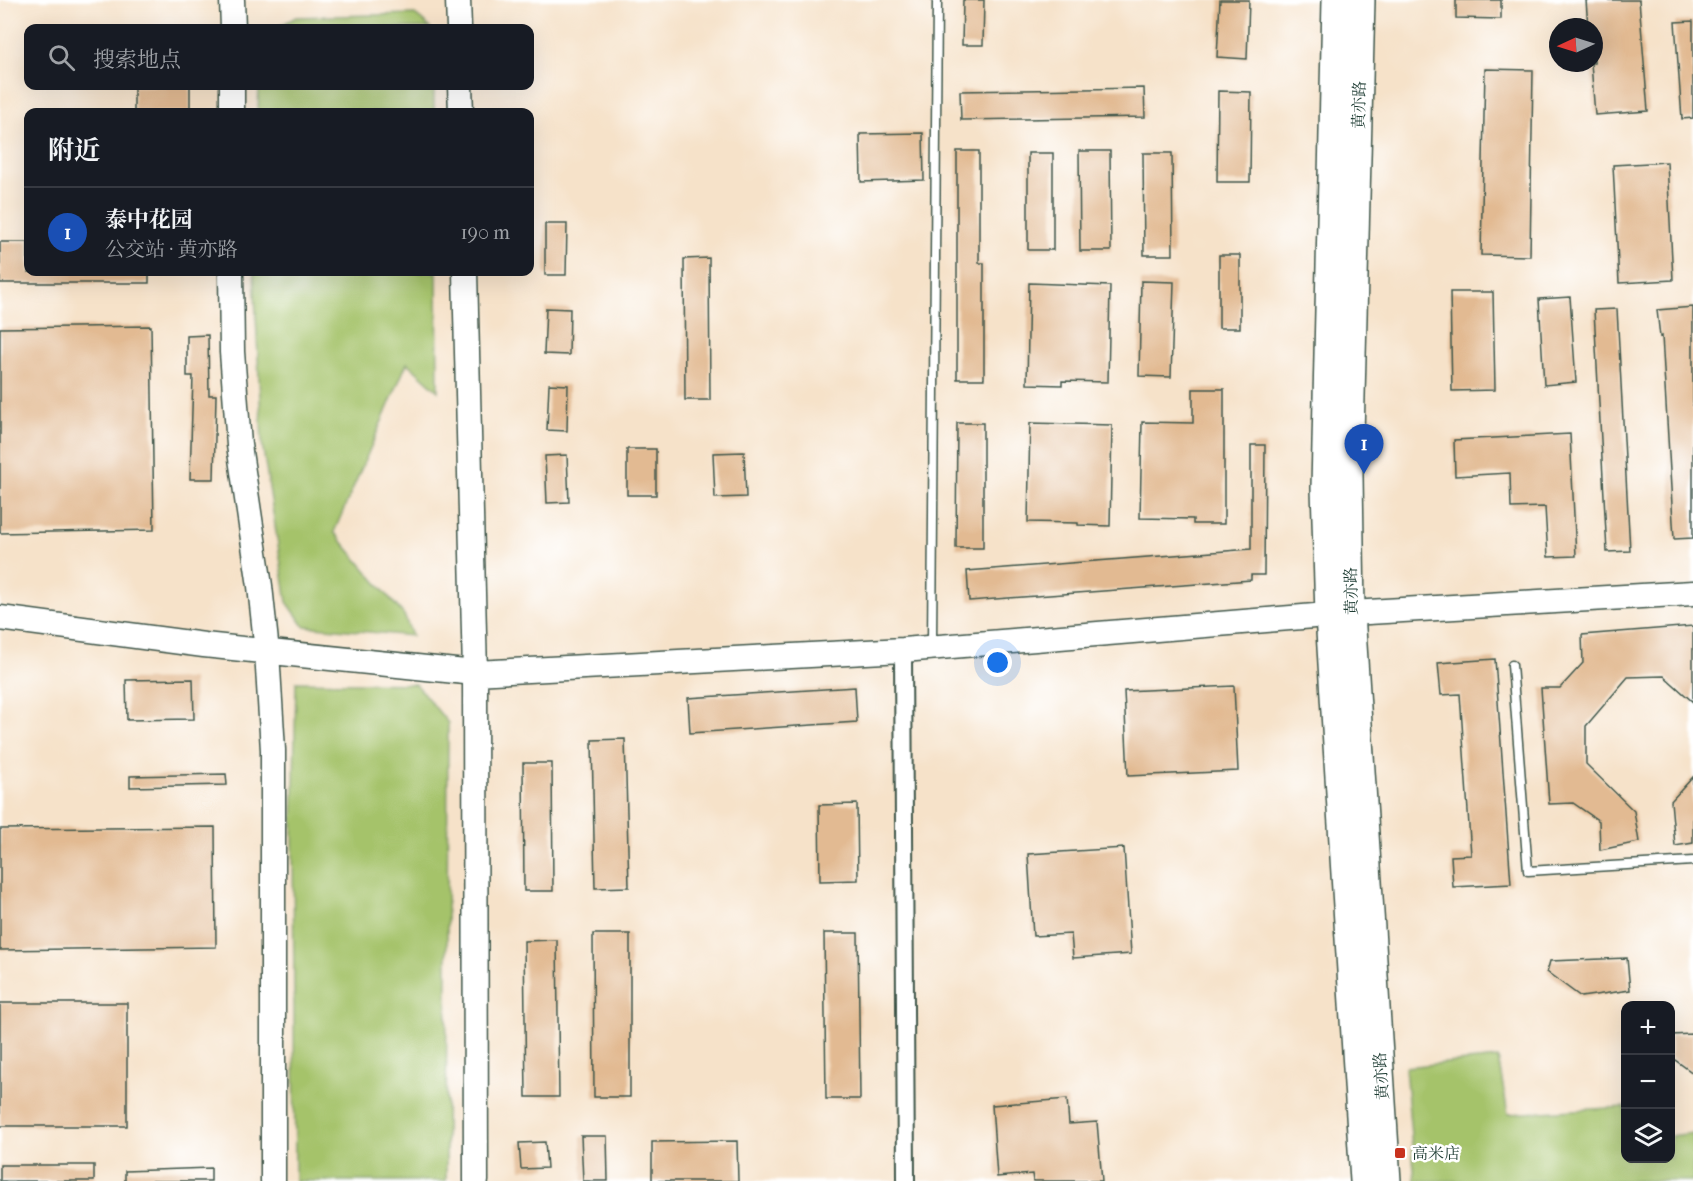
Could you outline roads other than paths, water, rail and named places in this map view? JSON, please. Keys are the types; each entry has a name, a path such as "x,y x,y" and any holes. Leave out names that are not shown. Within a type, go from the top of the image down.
{"main road":[{"name":"黄亦路","path":"1336,0 1325,488 1340,614 1387,1181"},
{"name":"黄亦路","path":"1361,0 1349,475 1340,614 1364,1181"}],"street":[{"path":"232,0 233,24"},
{"path":"458,0 459,24"},
{"path":"232,90 232,108"},
{"path":"460,90 461,108"},
{"path":"231,276 232,352 239,445 260,586 273,750 273,1181"},
{"path":"465,276 475,673 476,1181"},
{"path":"0,618 204,645 475,673 903,650 1340,614 1693,593"},
{"path":"903,650 906,1181"}],"lane":[{"path":"932,648 937,0"},
{"path":"1512,665 1528,870 1693,861"}],"place":[{"name":"泰中花园","path":"1364,474"},
{"name":"高米店","path":"1400,1153"}]}
